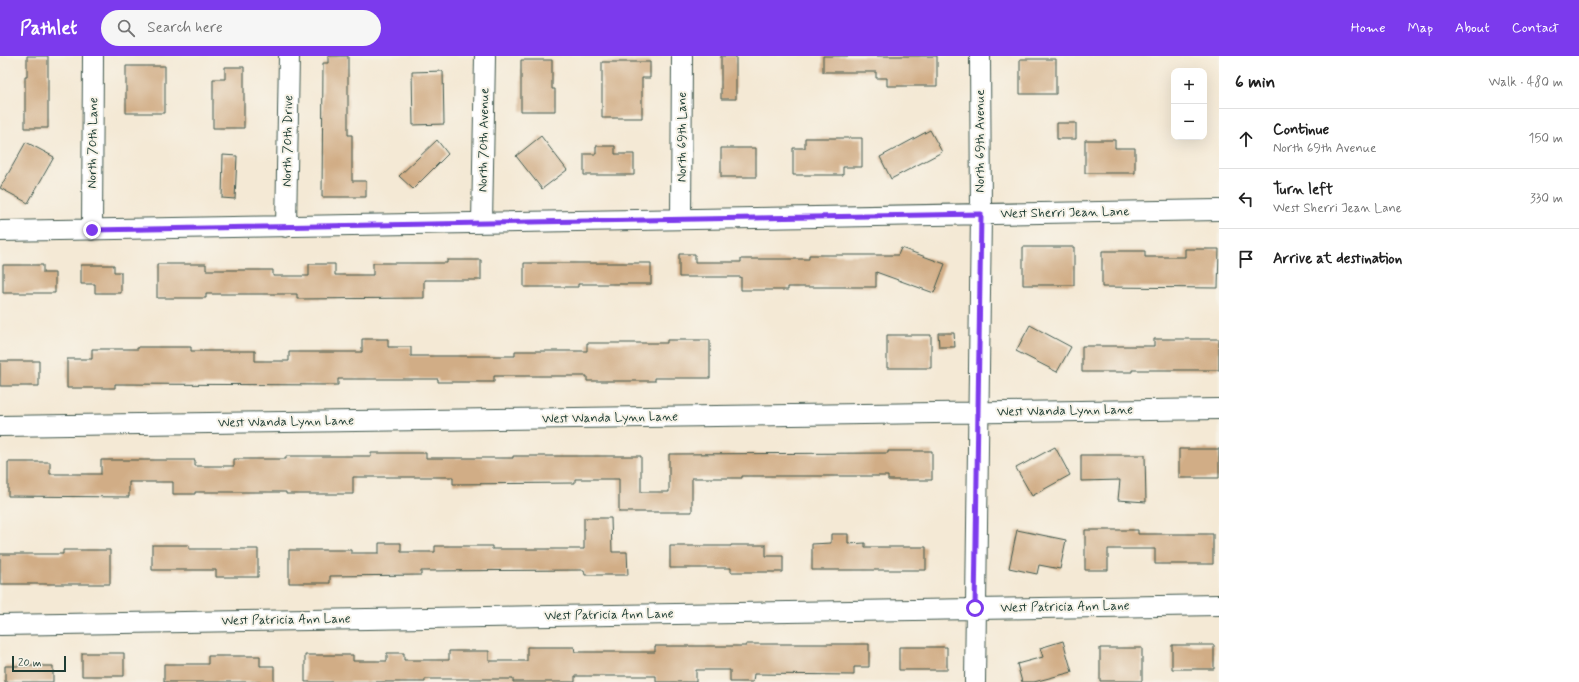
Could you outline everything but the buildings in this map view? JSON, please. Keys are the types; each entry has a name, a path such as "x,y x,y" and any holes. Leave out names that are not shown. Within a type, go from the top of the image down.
{"street":[{"name":"North 70th Lane","path":"92,230 94,56"},
{"name":"North 70th Drive","path":"286,227 289,56"},
{"name":"North 70th Avenue","path":"482,223 485,56"},
{"name":"North 69th Lane","path":"681,218 682,56"},
{"name":"North 69th Avenue","path":"975,682 981,214 980,56"},
{"name":"West Sherri Jean Lane","path":"0,231 286,227 681,218 1219,210"},
{"name":"West Wanda Lynn Lane","path":"0,426 1219,409"},
{"name":"West Patricia Ann Lane","path":"0,625 1219,605"}],"route":[{"path":"92,230 681,218 981,214 975,608"}]}
